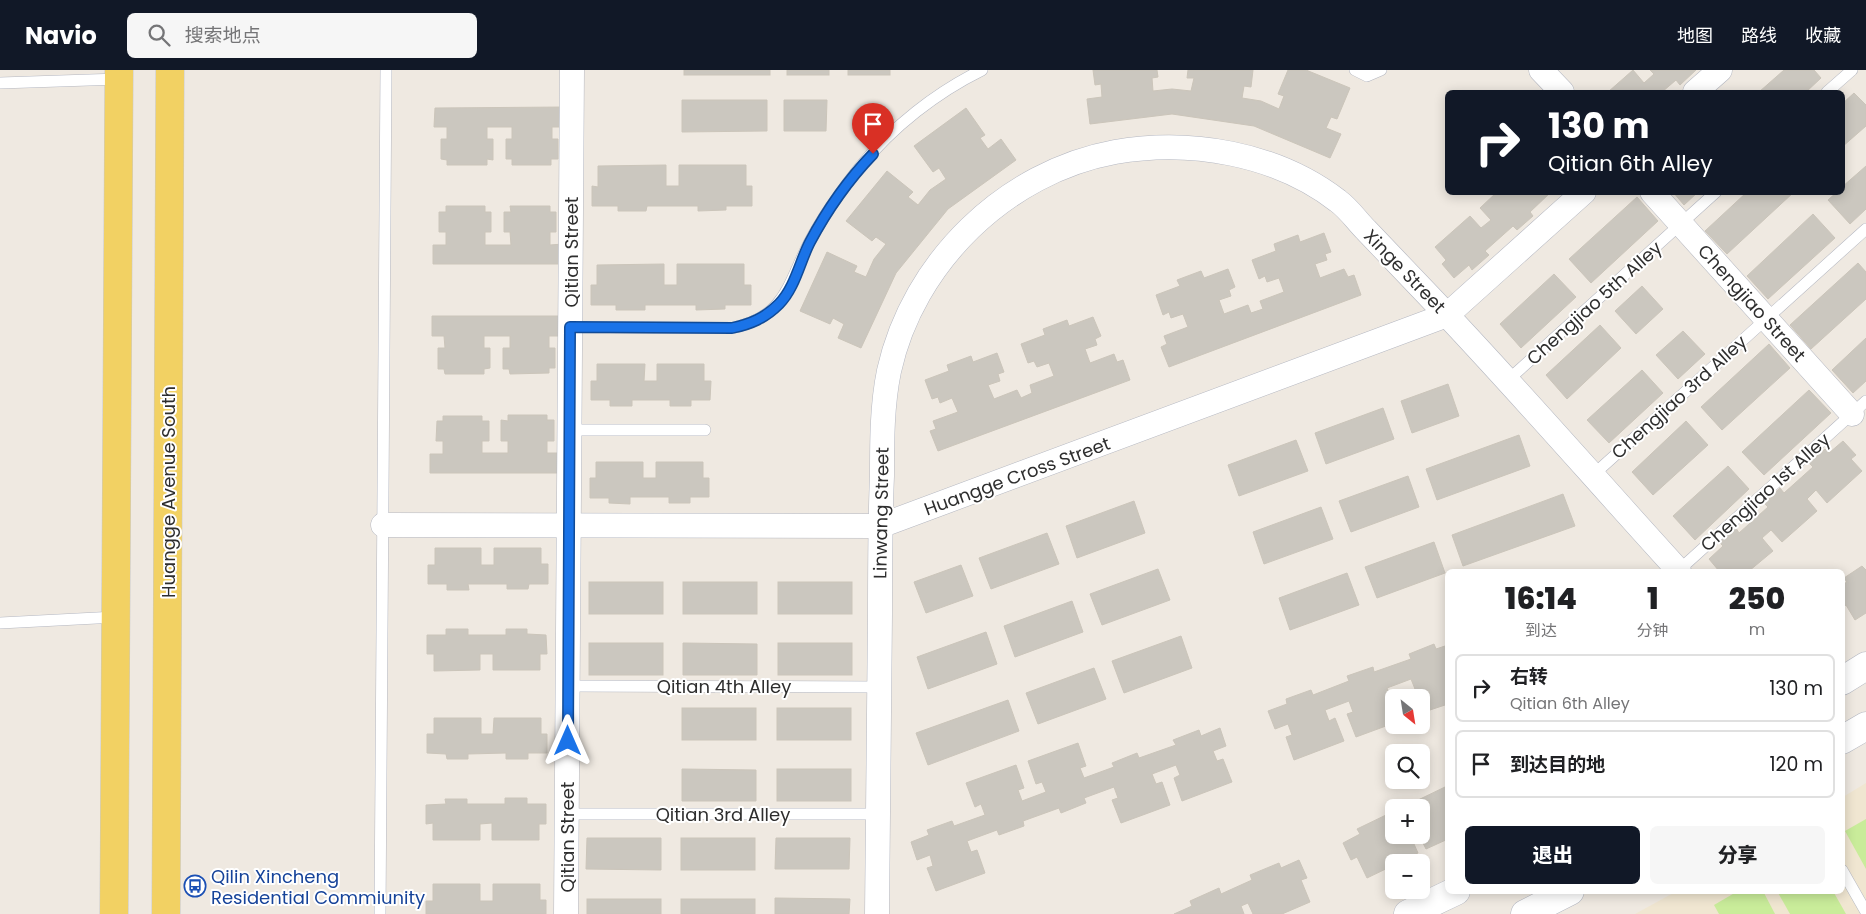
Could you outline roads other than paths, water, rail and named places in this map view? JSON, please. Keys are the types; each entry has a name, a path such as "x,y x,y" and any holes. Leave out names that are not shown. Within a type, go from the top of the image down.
{"main road":[{"name":"Huangge Avenue South","path":"166,914 170,70"},
{"path":"114,914 119,75"},
{"path":"1845,679 1866,666"},
{"path":"1845,738 1866,726"},
{"path":"1408,914 1450,894"},
{"path":"1525,914 1564,894"}],"street":[{"name":"Qitian Street","path":"566,914 572,70"},
{"path":"1542,70 1560,90"},
{"path":"1697,90 1720,70"},
{"name":"Xinge Street","path":"1045,174 1093,156 1144,147 1196,147 1247,157 1295,175 1339,202 1447,315 1676,569"},
{"name":"Linwang Street","path":"877,914 880,526 883,421 890,370 905,321 930,276 962,235 1001,201 1045,174"},
{"name":"Huangge Cross Street","path":"383,526 880,526 1447,315 1581,195"},
{"name":"Chengjiao Street","path":"1655,195 1766,319 1859,408"}],"lane":[{"path":"380,914 386,70"},
{"path":"570,327 732,328 750,324 767,315 781,302 809,243 828,211 862,165 894,131 931,101 982,70"},
{"path":"1355,70 1367,76 1381,70"},
{"path":"1829,90 1852,70"},
{"path":"0,83 119,75"},
{"name":"Chengjiao 5th Alley","path":"1507,381 1713,195"},
{"name":"Chengjiao 3rd Alley","path":"1592,476 1866,229"},
{"name":"Chengjiao 1st Alley","path":"1680,569 1859,408"},
{"path":"570,430 705,430"},
{"path":"0,623 116,617"},
{"name":"Qitian 4th Alley","path":"568,686 879,687"},
{"name":"Qitian 3rd Alley","path":"567,814 878,814"},
{"path":"1845,875 1866,912"}],"place":[{"name":"Qilin Xincheng Residential Commiunity","path":"195,886"}]}
